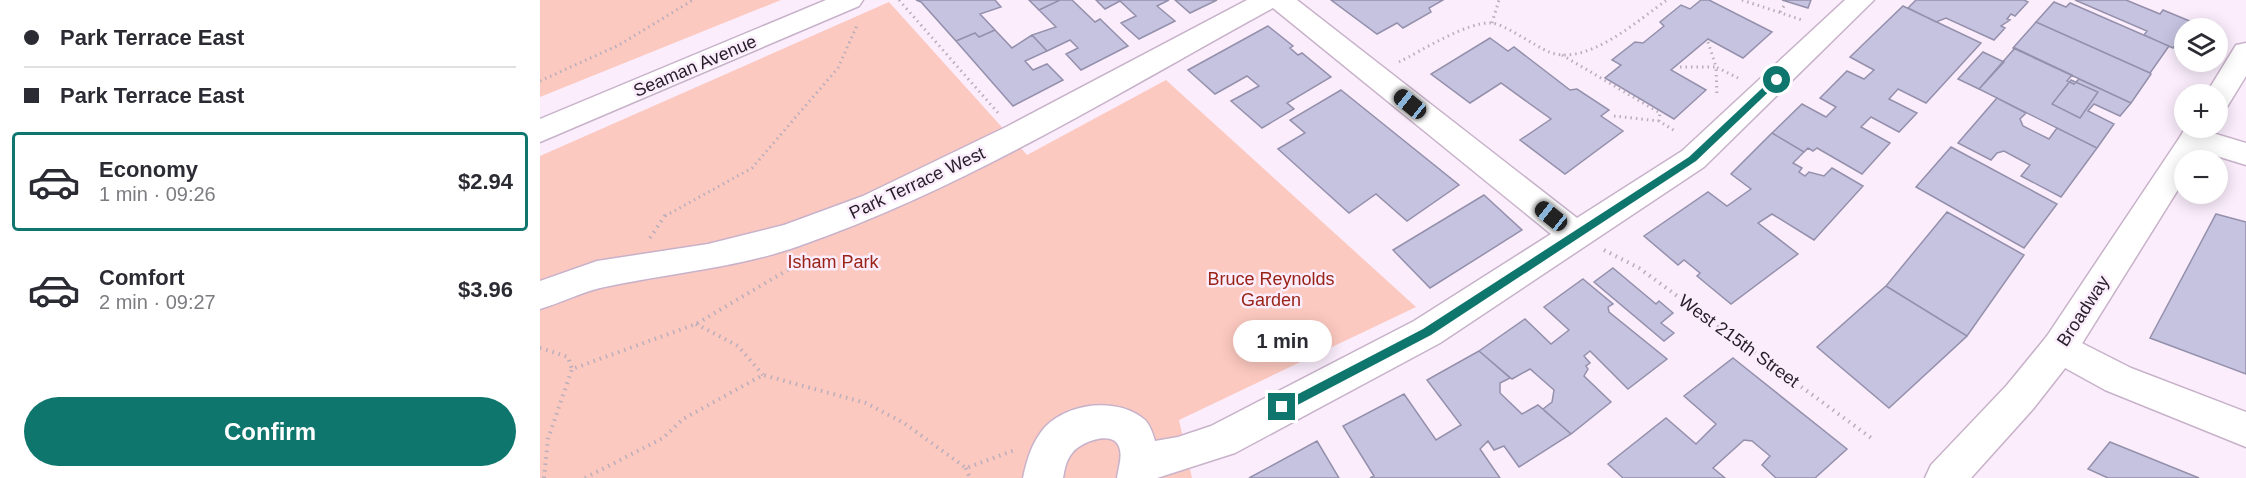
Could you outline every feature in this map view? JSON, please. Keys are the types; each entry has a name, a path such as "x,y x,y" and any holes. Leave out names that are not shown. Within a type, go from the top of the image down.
{"street":[{"name":"Park Terrace West","path":"540,295 597,274 708,257 819,227 925,182 1268,0"},
{"path":"1280,0 1588,242"},
{"path":"1043,478 1045,462 1053,446 1068,431 1085,423 1103,420 1119,423 1131,430 1140,442 1140,470 1221,440 1406,343 1588,242 1693,159 1861,0"},
{"name":"Seaman Avenue","path":"540,131 854,11"},
{"path":"2227,84 2246,52"},
{"name":"Broadway","path":"1945,478 2020,397 2060,347 2195,138"},
{"path":"2209,138 2246,154"},
{"path":"2060,347 2118,379 2246,430"}],"path":[{"path":"540,81 622,45 660,24 693,0"},
{"path":"899,0 1017,135"},
{"path":"1492,23 1499,0"},
{"path":"1398,63 1462,29 1492,23 1552,53 1577,54 1600,46 1666,0"},
{"path":"1742,0 1802,20"},
{"path":"1780,12 1786,3"},
{"path":"648,243 665,215 752,168 838,68 854,11"},
{"path":"1708,42 1716,67 1717,98"},
{"path":"1562,54 1660,113 1659,121"},
{"path":"1680,68 1716,67 1738,78"},
{"path":"1614,116 1659,121 1675,131"},
{"name":"West 215th Street","path":"1588,242 1639,268 1874,440"},
{"path":"572,369 696,324 806,259"},
{"path":"696,324 738,346 764,375 866,403 904,423 966,468 970,478"},
{"path":"540,348 546,348 568,357 572,369 548,439 544,478"},
{"path":"585,478 663,438 683,419 764,375"},
{"path":"966,468 1022,447"}],"green space":[{"path":"540,0 781,0 540,97"},
{"name":"Isham Park","path":"889,2 1027,155 1166,80 1416,307 1179,420 1192,478 540,478 540,156"}],"building":[{"path":"916,0 995,0 1001,7 980,14 995,30 979,37 975,33 956,41 921,2"},
{"path":"1029,0 1060,0 1039,10"},
{"path":"1060,0 1072,0 1095,22 1100,19 1128,46 1081,70 1066,54 1078,48 1070,40 1047,51 1032,35 1056,27 1039,10"},
{"path":"1096,0 1169,0 1157,6 1175,21 1139,39 1121,23 1136,16 1120,1 1105,9"},
{"path":"1175,0 1217,0 1190,13"},
{"path":"1331,0 1443,0 1429,8 1431,12 1403,28 1397,23 1377,34"},
{"path":"1701,0 1709,0 1772,32 1743,58 1708,39 1671,70 1706,90 1674,119 1605,78 1621,65 1612,60 1635,42 1643,43 1664,26 1660,22 1681,5 1690,9"},
{"path":"1782,0 1811,0 1808,8"},
{"path":"1916,0 2024,0 2028,2 2015,16 2011,14 2007,19 2010,20 2001,26 2005,28 1994,40 1946,18 1936,22 1908,8"},
{"path":"2075,0 2126,0 2160,14 2163,10 2182,18 2174,18 2173,48 2144,35 2147,31"},
{"path":"2054,2 2066,7 2070,3 2169,46 2150,73 2036,22"},
{"path":"1903,6 1981,43 1926,103 1898,89 1889,99 1917,113 1899,132 1871,117 1861,127 1890,143 1862,174 1817,148 1813,151 1808,148 1804,152 1772,133 1802,104 1826,117 1836,107 1820,98 1847,71 1864,79 1874,70 1850,57"},
{"path":"2036,22 2151,74 2131,103 2013,48"},
{"path":"1268,26 1293,46 1290,48 1298,55 1302,53 1331,77 1287,103 1294,109 1262,128 1231,101 1259,86 1247,76 1215,94 1188,70"},
{"path":"995,30 1012,48 1032,35 1047,51 1025,61 1033,70 1047,64 1063,80 1013,106 956,41 975,33 979,37"},
{"path":"1490,38 1508,51 1514,47 1570,90 1577,89 1609,110 1601,116 1623,131 1565,174 1520,140 1551,119 1501,83 1470,103 1431,74"},
{"path":"2015,48 2072,75 2067,81 2074,84 2079,79 2131,103 2120,116 2094,104 2088,111 2114,124 2097,148 1979,89"},
{"path":"1983,52 2004,62 1979,89 1958,79"},
{"path":"2071,80 2098,92 2080,118 2052,104"},
{"path":"1341,90 1459,185 1407,221 1376,194 1349,213 1278,149 1305,133 1290,120"},
{"path":"1997,98 2026,113 2020,119 2023,126 2049,139 2057,128 2097,148 2061,197 2021,176 2030,165 2004,151 1997,153 1991,160 1958,143"},
{"path":"1772,133 1804,152 1793,163 1802,168 1799,172 1805,176 1809,172 1824,176 1832,168 1863,186 1814,240 1772,214 1758,223 1798,254 1731,304 1697,276 1700,273 1684,260 1678,265 1644,236 1708,192 1727,206 1751,189 1731,174"},
{"path":"1951,147 2057,204 2024,248 1916,187"},
{"path":"1484,195 1522,230 1430,288 1393,250"},
{"path":"1947,212 2024,255 1967,336 1886,286"},
{"path":"2216,214 2246,222 2246,374 2150,338"},
{"path":"1613,268 1656,304 1659,301 1673,313 1661,323 1674,333 1664,341 1594,282"},
{"path":"1583,279 1613,304 1608,307 1609,312 1667,359 1628,389 1590,351 1584,356 1590,363 1586,366 1588,369 1584,376 1611,402 1571,434 1543,409 1552,402 1554,390 1530,369 1512,379 1479,351 1525,319 1551,344 1569,330 1544,307"},
{"path":"1886,286 1967,336 1889,408 1817,347"},
{"path":"1479,351 1510,378 1500,383 1500,393 1522,414 1538,405 1571,434 1519,467 1504,446 1494,450 1488,441 1480,449 1500,478 1370,478 1374,476 1343,426 1404,394 1436,440 1461,425 1427,380"},
{"path":"1733,358 1847,449 1815,478 1776,478 1762,465 1770,456 1752,441 1744,440 1713,468 1725,478 1623,478 1608,464 1666,418 1696,444 1716,424 1684,396"},
{"path":"1317,441 1339,478 1249,478"},
{"path":"2110,442 2199,478 2108,478 2088,469"}],"route":[{"path":"1282,407 1427,332 1693,159 1777,80"}],"park label":[{"name":"Bruce Reynolds Garden","path":"1271,289"}]}
